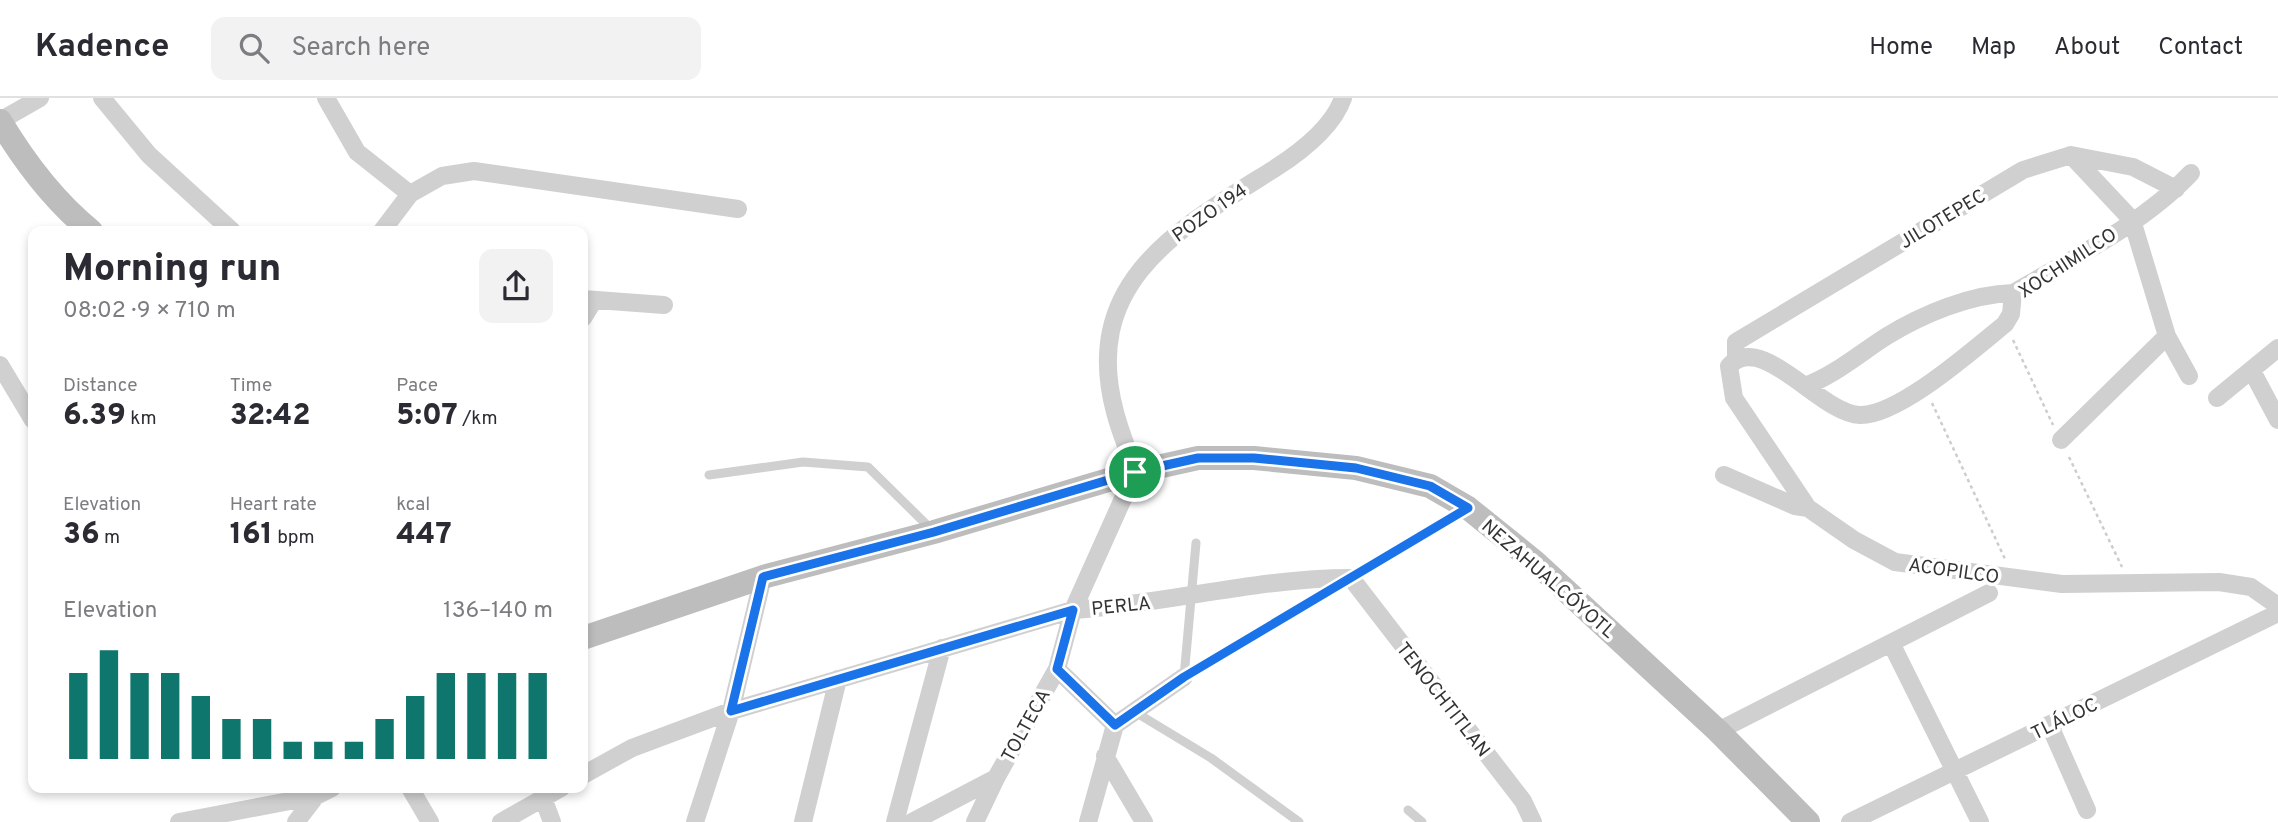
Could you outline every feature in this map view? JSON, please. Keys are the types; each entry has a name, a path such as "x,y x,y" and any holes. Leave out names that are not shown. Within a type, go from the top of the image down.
{"main road":[{"path":"0,121 17,150 86,226"},
{"name":"NEZAHUALCÓYOTL","path":"588,636 763,577 934,532 1135,472 1198,458 1254,458 1356,468 1430,486 1468,508 1535,562 1718,732 1808,822"}],"street":[{"path":"0,121 40,98"},
{"path":"102,98 149,155 227,226"},
{"path":"326,98 357,152 410,194"},
{"name":"POZO 194","path":"1135,472 1114,410 1109,367 1110,331 1125,288 1182,226 1298,153 1340,108 1343,98"},
{"path":"2071,155 2132,220 2167,336 2189,376"},
{"name":"JILOTEPEC","path":"1736,358 1736,342 2023,170 2071,155 2133,167 2176,189"},
{"path":"386,226 410,194 442,176 474,171 738,209"},
{"name":"XOCHIMILCO","path":"1805,386 1840,411 1862,415 1883,408 1925,387 2005,324 2011,314 2013,293 2132,220 2176,189 2192,173"},
{"path":"1736,358 1749,356 1768,363 1805,386 1820,380 1901,329 1959,303 2013,293"},
{"path":"589,299 664,305"},
{"path":"2060,440 2167,336"},
{"path":"2217,398 2278,348"},
{"name":"ACOPILCO","path":"1736,358 1729,366 1734,398 1808,508 1854,540 1895,562 2014,578 2102,586 2219,582 2250,586 2278,606"},
{"path":"0,365 28,412"},
{"path":"2252,371 2278,420"},
{"name":"TOLTECA","path":"975,822 996,778 1057,669 1073,610 1135,472"},
{"path":"1724,475 1795,506 1808,508"},
{"path":"695,822 731,711 763,577"},
{"name":"PERLA","path":"588,772 632,748 731,711 1073,610 1126,607 1299,578 1351,578"},
{"name":"TENOCHTITLAN","path":"1351,578 1523,801 1533,822"},
{"path":"1718,732 1989,593"},
{"name":"TLÁLOC","path":"1850,822 2278,613"},
{"path":"1891,643 1980,822"},
{"path":"895,822 942,648"},
{"path":"1057,669 1115,725"},
{"path":"1087,822 1115,725 1184,677"},
{"path":"803,822 838,679"},
{"path":"2050,726 2087,810"},
{"path":"1105,756 1144,822"},
{"path":"912,822 996,778"},
{"path":"179,822 319,793"},
{"path":"296,822 323,793"},
{"path":"413,793 430,822"},
{"path":"501,822 551,793"},
{"path":"543,797 552,822"}],"lane":[{"path":"709,475 803,461 869,467 934,532"},
{"path":"1184,677 1468,508"},
{"path":"1184,677 1196,543"},
{"path":"1133,710 1211,758 1299,822"},
{"path":"1408,810 1422,822"}],"path":[{"path":"1925,387 2014,578"}],"route":[{"path":"1198,458 1254,458 1356,468 1430,486 1468,508 1184,677 1115,725 1057,669 1073,610 731,711 763,577 934,532 1135,472 1198,458"}]}
